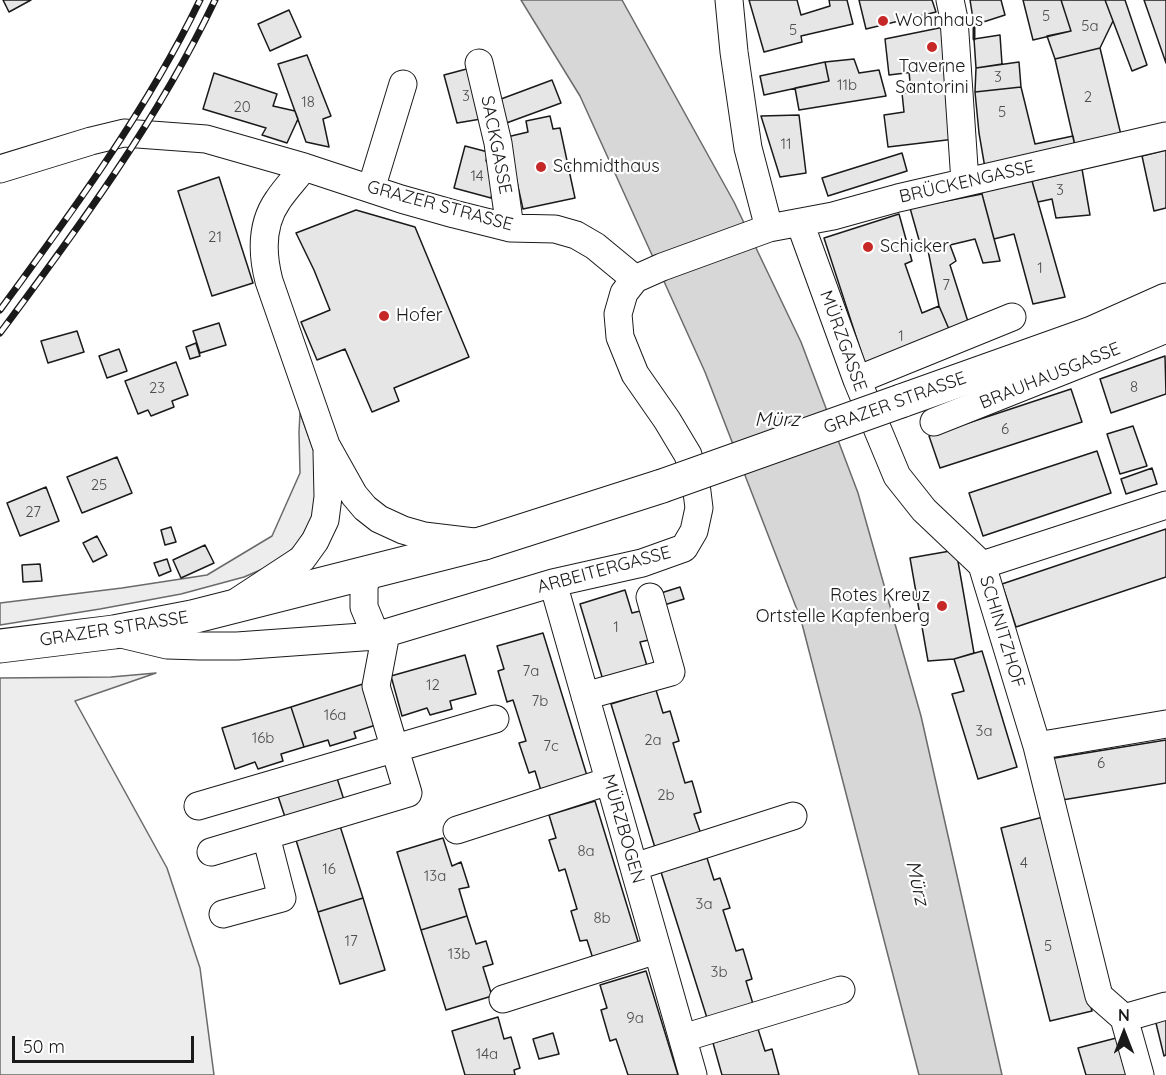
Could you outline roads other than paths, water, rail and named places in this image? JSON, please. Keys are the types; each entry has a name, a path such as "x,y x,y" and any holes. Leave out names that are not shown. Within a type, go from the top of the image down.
{"main road":[{"name":"GRAZER STRASSE","path":"0,646 114,632 192,617 484,543 662,486 1092,333 1166,300"}],"street":[{"path":"635,279 769,228 748,148 729,0"},
{"path":"950,0 954,19 965,182"},
{"name":"SACKGASSE","path":"479,63 498,143 510,228"},
{"path":"371,189 403,84"},
{"name":"GRAZER STRASSE","path":"0,169 91,141 124,134 206,139 304,167 401,199 510,228 555,229 576,235 595,246 635,279"},
{"name":"BRÜCKENGASSE","path":"769,228 833,216 898,198 1166,136"},
{"name":"GRAZER STRASSE","path":"304,167 276,202 268,221 263,243 264,264 326,445 354,495 365,508 380,519 423,536 484,543"},
{"name":"MÜRZGASSE","path":"800,223 857,380 897,476 924,510 982,565"},
{"name":"ARBEITERGASSE","path":"114,632 167,645 237,646 381,634 553,583 642,563 684,548 694,531 699,508 696,484 688,455 635,374 620,337 618,314 624,293 635,279"},
{"path":"857,380 1012,317"},
{"name":"BRAUHAUSGASSE","path":"934,422 1166,329"},
{"name":"GRAZER STRASSE","path":"227,609 302,559 315,541 325,520 328,497 326,445"},
{"name":"SCHINITZHOF","path":"1124,1018 1099,996 1037,746 982,565 1166,505"},
{"path":"211,852 408,793 376,686 381,634 364,607 364,587 368,572"},
{"name":"MÜRZBOGEN","path":"553,583 693,1075"},
{"path":"585,696 671,672 650,597"},
{"path":"198,806 495,719"},
{"path":"1037,746 1166,724"},
{"path":"457,830 609,781"},
{"path":"634,867 793,816"},
{"path":"223,914 282,898 266,836"},
{"path":"503,999 657,950"},
{"path":"683,1038 841,990"},
{"path":"1140,1075 1124,1018 1166,1006"}],"water":[{"name":"Mürz","path":"521,0 622,0 734,202 801,342 858,493 921,716 1002,1075 919,1075 801,620 705,372 580,96"}],"railway":[{"path":"0,310 107,160 157,81 200,0"},
{"path":"0,333 116,172 168,88 215,0"}],"place":[{"name":"Wohnhaus","path":"883,21"},
{"name":"Taverne Santorini","path":"932,47"},
{"name":"Schmidthaus","path":"541,167"},
{"name":"Schicker","path":"868,247"},
{"name":"Hofer","path":"384,316"},
{"name":"Rotes Kreuz Ortstelle Kapfenberg","path":"942,606"}]}
